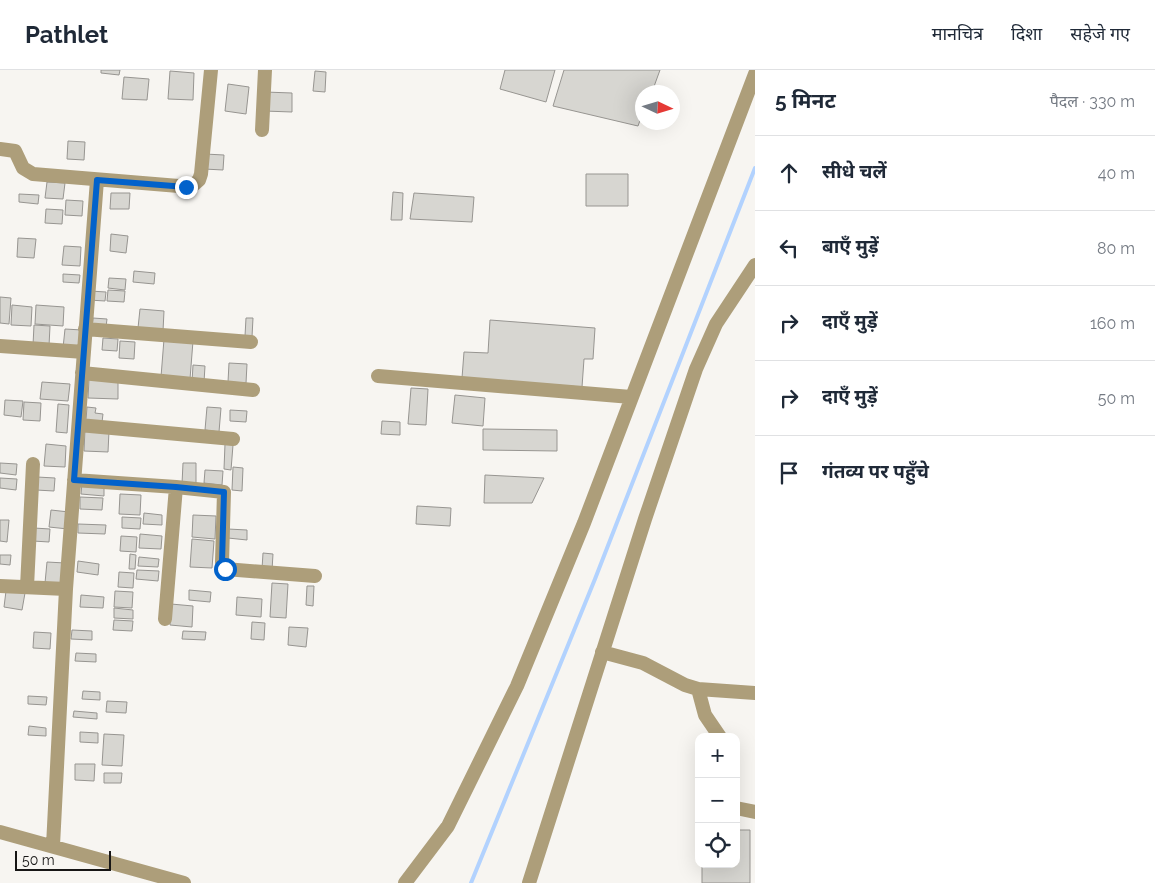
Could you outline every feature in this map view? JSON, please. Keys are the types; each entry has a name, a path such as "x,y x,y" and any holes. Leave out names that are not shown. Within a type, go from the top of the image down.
{"street":[{"path":"0,149 16,152 28,173 186,187 199,180 211,70"},
{"path":"262,130 265,70"},
{"path":"405,883 448,826 517,686 584,523 754,81"},
{"path":"53,846 66,589 97,180"},
{"path":"529,883 602,652 696,369 716,324 755,265"},
{"path":"85,329 251,342"},
{"path":"0,346 84,352"},
{"path":"82,373 253,390"},
{"path":"378,376 631,397"},
{"path":"79,425 233,438"},
{"path":"27,588 33,464"},
{"path":"74,480 220,491 225,494 222,562 225,569 315,576"},
{"path":"165,619 176,487"},
{"path":"0,586 66,589"},
{"path":"602,652 643,662 685,685 698,689 755,693"},
{"path":"698,689 705,715 717,733"},
{"path":"740,809 755,812"},
{"path":"0,832 184,883"}],"building":[{"path":"101,70 120,70 119,75 101,73"},
{"path":"505,70 555,70 546,102 500,89"},
{"path":"564,70 660,70 655,85 635,85 635,125 553,106"},
{"path":"170,71 194,73 193,100 168,99"},
{"path":"315,71 326,72 325,92 313,91"},
{"path":"124,77 149,79 147,100 122,99"},
{"path":"228,84 249,87 246,114 225,111"},
{"path":"265,92 292,93 292,112 264,111"},
{"path":"68,141 85,142 84,160 67,159"},
{"path":"205,154 224,155 223,170 204,169"},
{"path":"586,174 628,174 628,206 586,206"},
{"path":"47,182 65,183 63,199 45,198"},
{"path":"393,192 403,193 402,220 391,220"},
{"path":"111,193 130,193 129,209 110,209"},
{"path":"414,193 474,197 472,222 410,219"},
{"path":"19,194 39,195 38,204 19,202"},
{"path":"66,200 83,201 82,216 65,215"},
{"path":"46,209 63,210 62,224 45,223"},
{"path":"111,234 128,236 126,253 110,251"},
{"path":"18,238 36,239 34,258 17,257"},
{"path":"64,246 81,247 80,266 62,265"},
{"path":"134,271 155,273 154,284 133,282"},
{"path":"63,274 80,275 79,283 63,282"},
{"path":"109,278 126,279 125,290 108,288"},
{"path":"108,290 125,291 124,302 107,301"},
{"path":"90,291 106,292 105,301 89,300"},
{"path":"0,297 11,298 9,324 0,323"},
{"path":"12,305 32,307 31,326 11,325"},
{"path":"36,305 64,307 63,326 35,324"},
{"path":"140,309 164,311 163,331 138,328"},
{"path":"93,318 107,319 106,327 92,326"},
{"path":"246,318 253,318 252,337 245,336"},
{"path":"490,320 595,328 593,359 584,359 582,387 462,378 464,352 488,353"},
{"path":"34,325 50,326 49,346 33,345"},
{"path":"65,329 82,330 81,349 63,348"},
{"path":"103,338 118,339 117,351 102,350"},
{"path":"164,339 193,341 190,379 161,377"},
{"path":"120,341 135,342 134,359 119,358"},
{"path":"229,363 247,364 246,383 228,382"},
{"path":"193,365 205,366 204,382 192,382"},
{"path":"89,379 118,379 118,399 88,398"},
{"path":"42,382 70,384 68,401 40,399"},
{"path":"411,388 428,389 426,425 408,424"},
{"path":"455,395 485,398 483,426 452,423"},
{"path":"5,400 23,401 21,417 4,415"},
{"path":"24,402 41,403 40,421 23,420"},
{"path":"58,404 69,405 67,433 56,432"},
{"path":"87,407 96,408 95,413 103,414 102,422 86,420"},
{"path":"207,407 221,408 219,432 205,430"},
{"path":"230,410 247,411 246,422 230,421"},
{"path":"382,421 400,422 400,435 381,434"},
{"path":"85,429 109,431 108,452 84,451"},
{"path":"483,429 557,430 557,451 483,450"},
{"path":"46,444 66,446 65,467 44,466"},
{"path":"225,444 233,445 231,470 224,469"},
{"path":"0,463 17,464 16,475 0,473"},
{"path":"183,463 196,463 196,485 182,484"},
{"path":"233,467 243,468 242,491 232,490"},
{"path":"205,470 223,471 222,485 204,483"},
{"path":"485,475 544,478 532,503 484,503"},
{"path":"37,477 55,478 54,491 36,490"},
{"path":"0,478 17,479 16,490 0,488"},
{"path":"82,483 104,484 104,496 81,494"},
{"path":"120,494 141,495 140,515 119,514"},
{"path":"80,497 103,498 102,510 80,509"},
{"path":"417,506 451,508 450,526 416,524"},
{"path":"51,510 69,512 68,529 49,527"},
{"path":"144,513 162,515 162,525 143,524"},
{"path":"193,515 216,516 215,539 192,537"},
{"path":"122,517 141,518 140,529 122,528"},
{"path":"0,520 9,520 7,542 0,541"},
{"path":"78,524 106,525 105,534 78,533"},
{"path":"34,528 50,529 49,542 33,541"},
{"path":"228,529 247,530 247,540 228,538"},
{"path":"140,534 162,536 161,549 139,548"},
{"path":"121,536 137,537 136,552 120,551"},
{"path":"192,539 214,541 212,568 190,567"},
{"path":"263,553 273,554 272,570 262,569"},
{"path":"130,554 136,555 135,569 129,569"},
{"path":"0,555 11,555 10,565 0,564"},
{"path":"139,557 159,559 158,567 138,566"},
{"path":"78,561 99,564 98,575 77,572"},
{"path":"47,562 65,563 63,584 45,583"},
{"path":"137,570 159,571 158,581 136,579"},
{"path":"119,572 134,573 133,588 118,587"},
{"path":"272,583 288,584 286,618 270,617"},
{"path":"307,586 314,586 313,606 306,605"},
{"path":"189,590 211,592 210,602 189,600"},
{"path":"6,591 25,593 22,610 4,607"},
{"path":"115,591 133,592 132,608 114,607"},
{"path":"81,595 104,597 103,608 80,607"},
{"path":"237,597 262,599 261,617 236,615"},
{"path":"171,604 193,606 192,627 170,625"},
{"path":"114,608 133,610 133,619 114,618"},
{"path":"114,620 133,621 132,631 113,630"},
{"path":"252,622 265,623 264,640 251,639"},
{"path":"289,627 308,628 306,647 288,645"},
{"path":"72,630 92,631 92,640 71,639"},
{"path":"183,631 206,632 205,640 182,639"},
{"path":"34,632 51,633 50,649 33,648"},
{"path":"76,653 96,654 96,662 75,661"},
{"path":"83,691 100,692 100,700 82,699"},
{"path":"28,696 47,697 46,705 28,704"},
{"path":"107,701 127,702 126,713 106,712"},
{"path":"74,711 97,713 97,719 73,717"},
{"path":"29,726 46,728 46,736 28,735"},
{"path":"80,732 98,733 98,743 80,742"},
{"path":"104,734 124,735 122,766 102,765"},
{"path":"75,764 95,764 94,781 75,780"},
{"path":"104,773 122,773 121,783 104,783"},
{"path":"740,830 750,830 750,883 702,883 702,868 740,868"}],"waterway":[{"path":"471,883 595,579 755,168"}],"route":[{"path":"186,187 97,180 74,480 224,492 222,562 225,569"}]}
